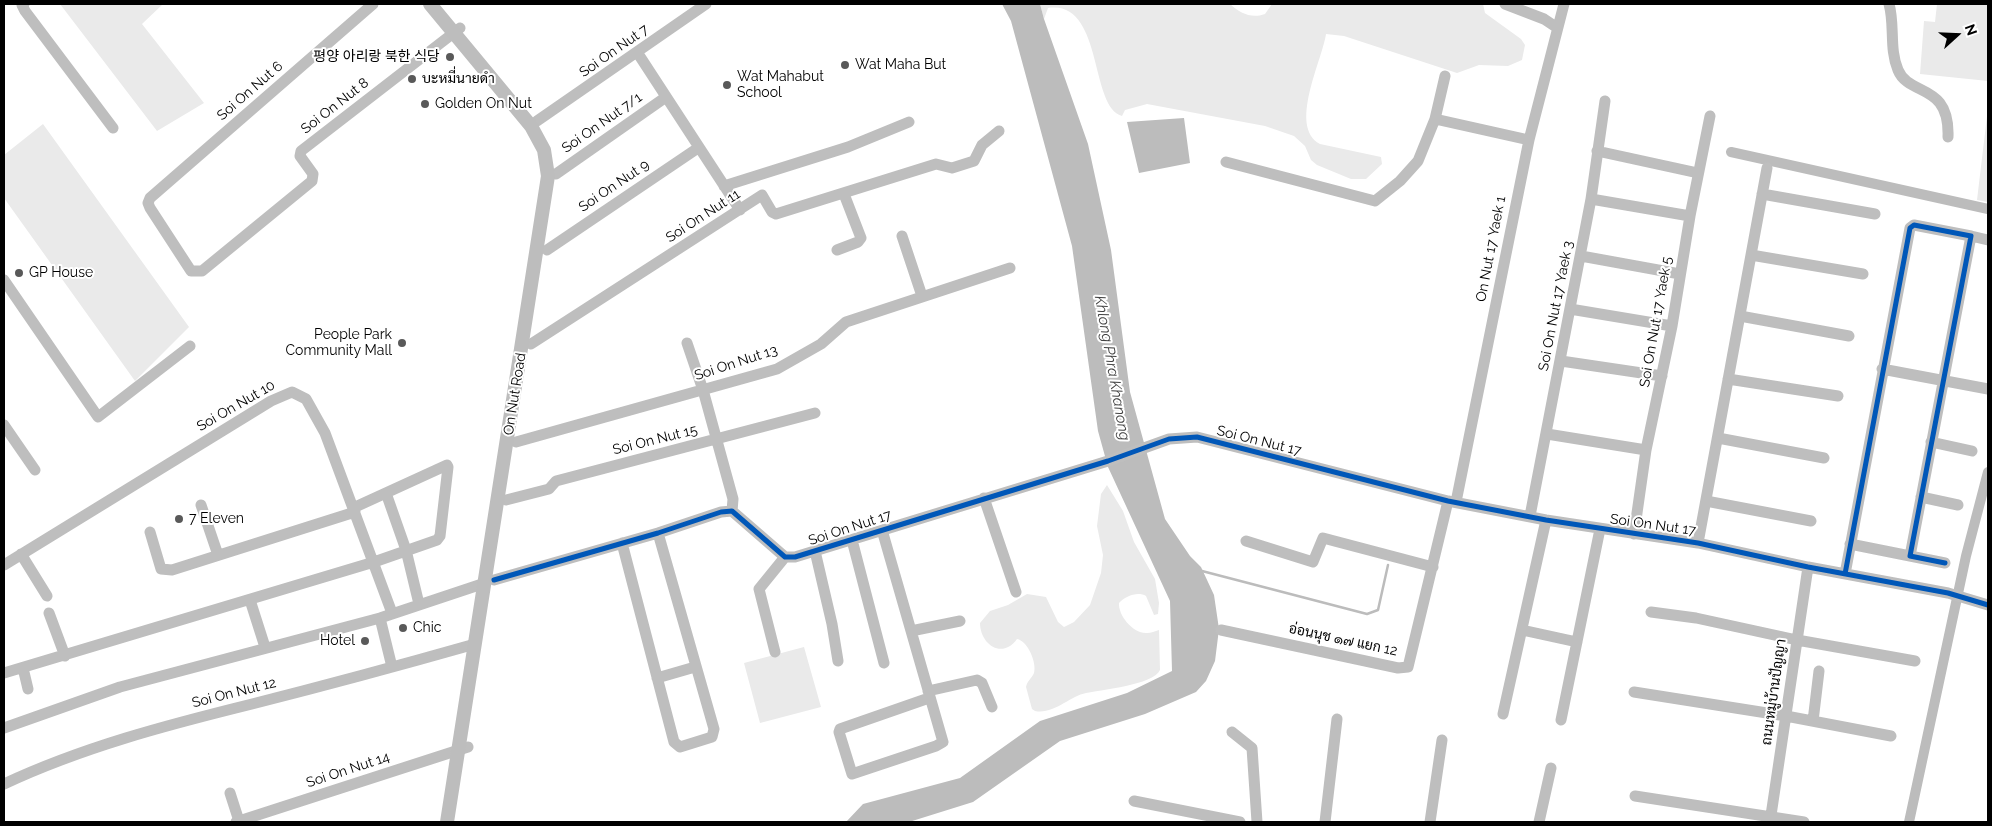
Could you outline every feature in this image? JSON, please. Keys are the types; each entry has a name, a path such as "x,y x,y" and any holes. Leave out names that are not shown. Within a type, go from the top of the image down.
{"main road":[{"name":"On Nut Road","path":"430,4 457,30 537,122 552,148 556,174 516,442 489,581"},
{"name":"On Nut Road","path":"440,4 457,30 531,126 544,150 548,176 480,643 463,749 447,822"},
{"name":"On Nut Road","path":"456,822 463,749"}],"street":[{"path":"24,4 22,5 29,16 113,128"},
{"name":"Soi On Nut 6","path":"196,272 191,271 148,203 150,198 374,4"},
{"name":"Soi On Nut 7","path":"537,122 706,4"},
{"path":"1505,4 1544,19 1556,27"},
{"name":"On Nut 17 Yaek 1","path":"1452,502 1528,140 1540,102 1556,27 1564,4"},
{"path":"1889,4 1893,53 1898,71 1905,79 1934,95 1942,106 1949,122 1948,137"},
{"name":"Soi On Nut 8","path":"196,272 202,271 312,181 313,174 300,156 301,151 457,30"},
{"path":"637,52 740,210"},
{"path":"1226,162 1375,201 1394,186 1418,161 1435,119 1445,76"},
{"name":"Soi On Nut 7/1","path":"556,174 666,97"},
{"name":"Soi On Nut 17 Yaek 3","path":"1530,516 1591,199 1605,101"},
{"name":"Soi On Nut 17 Yaek 5","path":"1634,534 1646,450 1672,326 1690,216 1710,116"},
{"path":"1435,119 1528,140"},
{"path":"724,186 848,147 909,122"},
{"name":"Soi On Nut 11","path":"532,344 762,195 772,212 776,214 936,164 952,168 974,161 982,146 1000,131"},
{"name":"Soi On Nut 9","path":"546,250 698,148"},
{"path":"1597,151 1698,173"},
{"path":"1698,543 1767,168"},
{"path":"837,250 858,242 861,238 844,194"},
{"path":"1762,194 1876,214"},
{"path":"1591,199 1690,216"},
{"path":"1845,574 1882,368 1910,228 1916,225 1988,240"},
{"path":"902,236 922,296"},
{"path":"1910,556 1971,236"},
{"path":"1751,255 1863,274"},
{"path":"1580,256 1680,274"},
{"name":"Soi On Nut 13","path":"516,442 777,369 820,344 846,322 1010,268"},
{"path":"4,280 98,417 190,346"},
{"path":"1570,309 1672,326"},
{"path":"1740,316 1849,336"},
{"path":"687,343 703,390 733,499 732,511"},
{"path":"1561,361 1662,376"},
{"path":"1882,368 1988,389"},
{"path":"1728,379 1838,396"},
{"name":"Soi On Nut 10","path":"4,565 271,401 292,392 306,399 325,433 392,613"},
{"name":"Soi On Nut 15","path":"506,500 549,489 556,481 815,413"},
{"path":"4,425 35,470"},
{"path":"1547,434 1646,450"},
{"name":"Soi On Nut 17","path":"785,557 815,551 852,540 1150,446 1181,438 1215,441 1452,502 1546,520 1698,543 1808,567 1948,593 1988,605"},
{"path":"1718,438 1824,458"},
{"path":"1931,442 1972,451"},
{"path":"4,673 374,562 438,539 448,467 447,465 354,510 172,570 160,569 150,532"},
{"path":"386,494 406,550 419,604"},
{"path":"1921,497 1958,505"},
{"path":"984,498 1016,592"},
{"name":"อ่อนนุช ๑๗ แยก 12","path":"1221,630 1406,668 1410,666 1433,567 1452,502"},
{"path":"1706,502 1811,521"},
{"path":"201,505 218,555"},
{"path":"4,728 120,687 380,618 489,581 658,533 721,512 732,511 785,557 759,589 774,652"},
{"path":"1503,714 1546,520"},
{"path":"1561,720 1600,529"},
{"path":"882,530 928,694 943,742 852,774 838,732 840,729 928,694 977,680 982,683 992,707"},
{"path":"622,543 674,742 680,747 713,735 714,729 658,533"},
{"path":"1246,541 1313,562 1323,538 1433,567"},
{"path":"852,540 884,662"},
{"path":"1850,544 1945,563"},
{"path":"815,551 832,624 838,661"},
{"path":"21,554 46,596"},
{"name":"ถนนหมู่บ้านปัญญา","path":"1770,820 1808,567"},
{"path":"250,600 265,647"},
{"path":"1651,612 1696,618 1797,640 1914,661"},
{"path":"49,613 65,656"},
{"path":"380,618 392,668"},
{"path":"911,631 960,621"},
{"path":"1522,630 1577,642"},
{"name":"Soi On Nut 12","path":"4,784 45,765 91,748 188,720 392,668 480,643"},
{"path":"657,678 695,667"},
{"path":"23,668 28,689"},
{"path":"1813,721 1819,671"},
{"path":"1634,692 1786,716 1891,736"},
{"path":"1325,822 1338,719"},
{"path":"1232,732 1252,748 1257,822"},
{"path":"1430,822 1442,740"},
{"name":"Soi On Nut 14","path":"238,822 463,749"},
{"path":"1540,822 1551,768"},
{"path":"230,793 238,822"},
{"path":"1634,796 1770,820 1804,822"},
{"path":"1134,801 1240,822"}],"shaded area":[{"path":"60,4 163,4 142,24 204,103 157,131"},
{"path":"1040,4 1230,4 1242,12 1255,16 1265,14 1272,4 1483,4 1485,13 1521,39 1525,45 1522,60 1508,66 1479,65 1457,73 1344,36 1326,34 1310,93 1307,123 1311,136 1320,144 1381,157 1382,164 1366,179 1351,179 1317,165 1311,160 1305,146 1294,136 1265,126 1147,104 1125,110 1122,116 1112,108 1104,94 1094,56 1079,20 1066,10 1048,8 1044,19"},
{"path":"1937,4 1988,4 1988,81 1920,74 1924,21 1935,22"},
{"path":"1988,108 1988,202 1977,200"},
{"path":"43,124 189,327 135,381 4,198 4,155"},
{"path":"1107,485 1123,511 1134,542 1155,579 1159,603 1158,614 1154,615 1146,596 1136,594 1122,600 1119,603 1119,608 1127,623 1137,630 1147,633 1159,630 1160,670 1148,680 1086,693 1055,708 1035,711 1032,709 1026,687 1035,669 1033,658 1028,648 1017,639 1005,648 993,647 984,637 980,623 990,611 1008,605 1027,594 1046,597 1058,622 1064,627 1074,622 1090,605 1101,573 1103,555 1097,526 1101,494"},
{"path":"804,647 821,707 760,723 744,663"}],"water":[{"name":"Khlong Phra Khanong","path":"1002,4 1040,4 1088,144 1111,250 1130,392 1165,519 1190,556 1201,567 1214,595 1219,629 1215,661 1206,681 1196,692 1145,714 1060,741 973,802 909,822 846,822 863,804 960,778 1040,721 1127,693 1172,671 1170,601 1108,467 1098,431 1072,246 1011,21"},
{"path":"1184,118 1190,163 1139,173 1127,122"}],"waterway":[{"path":"1731,152 1988,209"},
{"path":"1909,822 1966,556 1988,472"},
{"path":"1202,571 1367,614 1378,610 1388,565"}],"cycle path":[{"path":"1845,574 1910,228 1914,225 1971,236 1910,556 1945,563"},
{"path":"494,580 658,533 721,512 732,511 785,557 795,557 1108,461 1169,439 1197,437 1448,501 1546,520 1698,543 1808,567 1948,593 1988,605"}],"place":[{"name":"평양 아리랑 북한 식당","path":"450,57"},
{"name":"Wat Maha But","path":"845,65"},
{"name":"บะหมี่นายดำ","path":"412,79"},
{"name":"Wat Mahabut School","path":"727,85"},
{"name":"Golden On Nut","path":"425,104"},
{"name":"GP House","path":"19,273"},
{"name":"People Park Community Mall","path":"402,343"},
{"name":"7 Eleven","path":"179,519"},
{"name":"Chic","path":"403,628"},
{"name":"Hotel","path":"365,641"}]}
